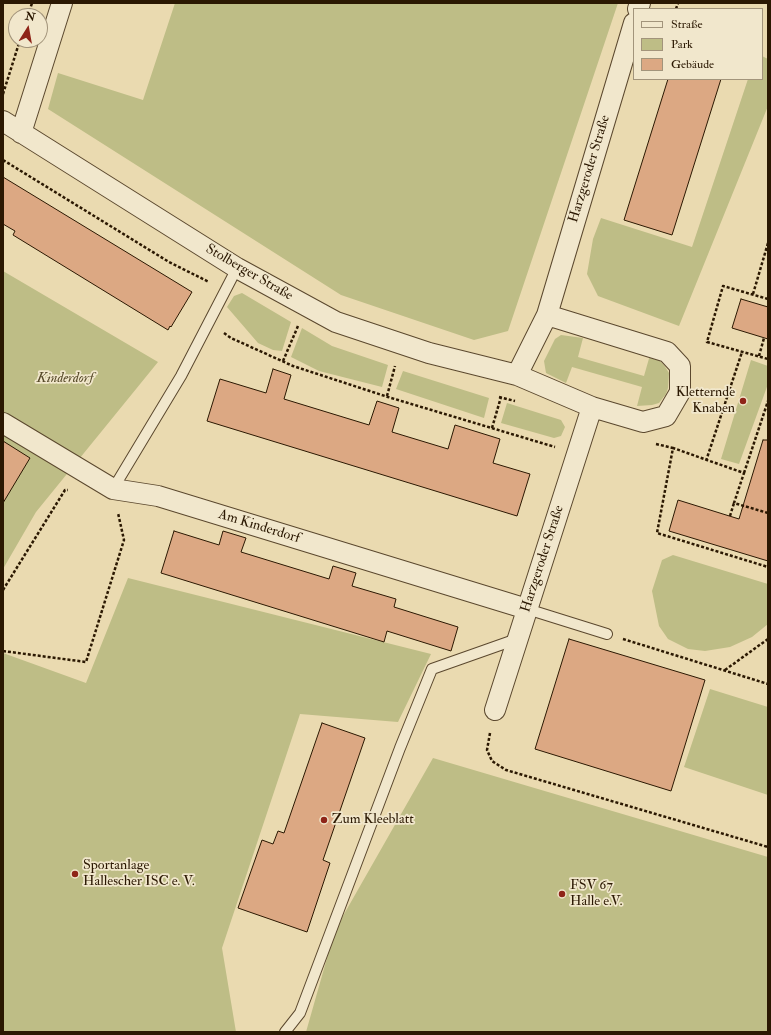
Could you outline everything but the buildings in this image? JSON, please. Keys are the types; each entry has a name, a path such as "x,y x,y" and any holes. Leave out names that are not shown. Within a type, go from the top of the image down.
{"street":[{"path":"21,133 62,3"},
{"name":"Harzgeroder Straße","path":"518,375 547,314 633,27"},
{"name":"Stolberger Straße","path":"3,121 237,268 336,322 429,353 518,375"},
{"path":"518,375 592,407 644,422 666,416 680,392 680,366 667,352 547,314"},
{"name":"Harzgeroder Straße","path":"494,710 592,407"},
{"name":"Am Kinderdorf","path":"3,423 113,489 158,496 527,609"}],"lane":[{"path":"113,489 182,376 237,268"},
{"path":"527,609 607,634"},
{"path":"285,1032 300,1013 400,748 432,669 517,639"}],"path":[{"path":"3,94 17,48"},
{"path":"3,160 169,262 225,291"},
{"path":"753,294 768,242"},
{"path":"768,299 723,286 707,342 768,359"},
{"path":"209,323 231,338 293,366 386,396 577,453"},
{"path":"283,361 299,324"},
{"path":"759,356 764,338"},
{"path":"706,461 742,352"},
{"path":"386,396 396,365"},
{"path":"492,428 501,397"},
{"path":"730,516 768,401"},
{"path":"744,473 706,461 673,448 657,533 768,567"},
{"path":"3,652 86,662 124,540 113,489"},
{"path":"3,590 65,490 72,490"},
{"path":"734,503 768,513"},
{"path":"707,548 709,543"},
{"path":"607,634 768,684"},
{"path":"725,670 768,639"},
{"path":"494,710 487,750 492,761 506,770 768,847"}],"green space":[{"path":"175,3 618,3 508,331 474,340 341,295 48,109 58,73 143,100"},
{"path":"763,56 768,59 768,106 679,326 598,296 587,274 593,239 601,218 692,247 748,80 763,80"},
{"name":"Kinderdorf","path":"3,271 158,362 36,512 3,569"},
{"path":"242,293 291,322 282,351 273,350 258,343 227,307 234,296"},
{"path":"302,328 332,346 388,365 382,387 319,371 291,357"},
{"path":"561,335 583,338 578,357 644,376 650,355 657,358 669,373 666,394 659,403 637,406 642,387 572,367 566,383 546,373 544,361 555,339"},
{"path":"751,360 768,366 768,384 739,464 721,459"},
{"path":"403,371 489,398 484,418 396,389"},
{"path":"507,403 561,420 565,427 561,436 554,438 501,423"},
{"path":"673,555 768,584 768,624 752,637 730,647 705,651 688,649 668,639 659,626 652,591 662,560"},
{"path":"128,578 431,654 398,722 300,714 222,948 236,1032 3,1032 3,653 86,683"},
{"path":"710,689 768,707 768,795 684,767"},
{"name":"FSV 67 Halle e.V.","path":"433,758 768,857 768,1032 306,1032 335,930"}],"place":[{"name":"Kletternde Knaben","path":"743,401"},
{"name":"Zum Kleeblatt","path":"324,820"},
{"name":"Sportanlage Hallescher ISC e. V.","path":"75,874"},
{"name":"FSV 67 Halle e.V.","path":"562,894"}]}
